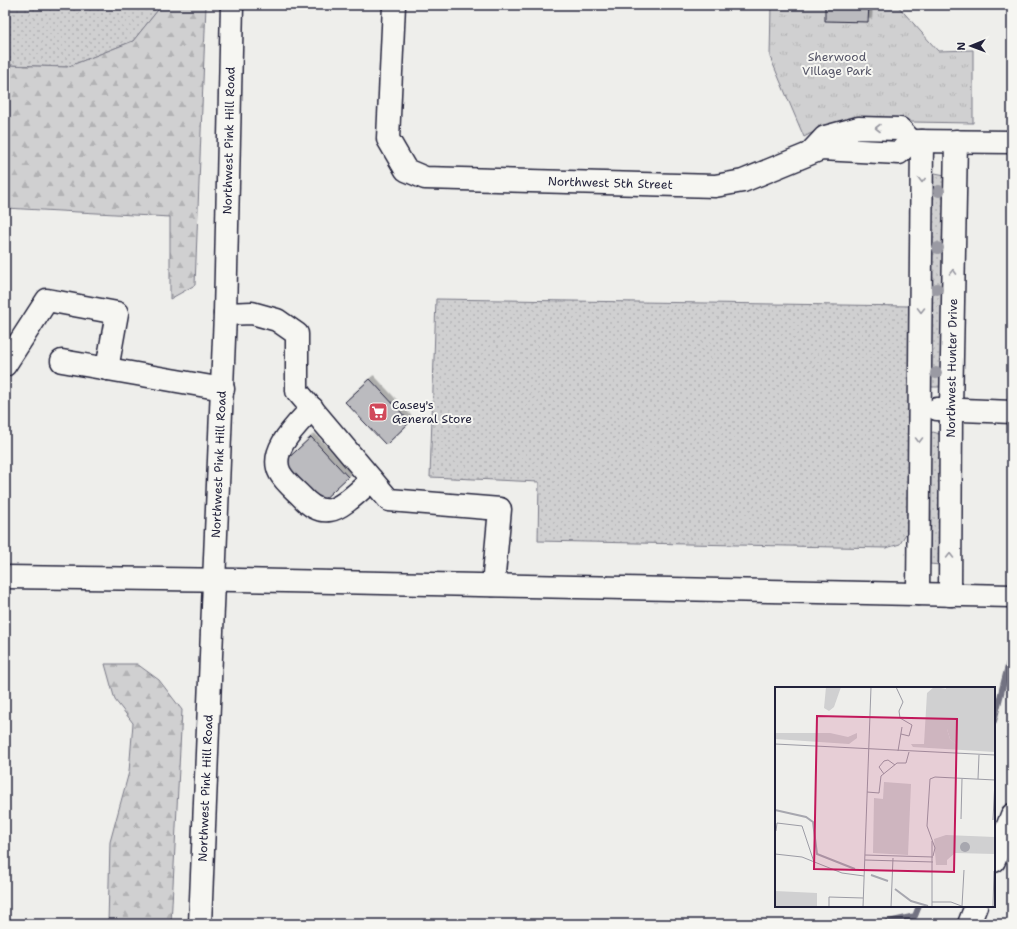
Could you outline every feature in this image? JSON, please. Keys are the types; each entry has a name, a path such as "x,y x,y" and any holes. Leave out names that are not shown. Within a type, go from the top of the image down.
{"main road":[{"name":"Northwest Pink Hill Road","path":"200,924 225,314 232,5"},
{"name":"Northwest 5th Street","path":"394,5 388,139 406,170 425,178 716,186 743,182 810,153 825,137 858,128 900,129 917,141"},
{"path":"918,594 919,409 917,141 1012,142"},
{"name":"Northwest Hunter Drive","path":"950,595 951,410 956,141"},
{"path":"5,365 47,300 117,313 107,369"},
{"path":"225,314 252,313 277,320 296,334 298,391 389,500 500,509 493,585"},
{"path":"62,361 222,390"},
{"path":"312,408 291,432 279,451 277,463 285,480 306,502 314,508 331,510 340,506 372,480"},
{"path":"919,409 1012,412"},
{"path":"5,577 214,579 1012,596"},
{"path":"995,858 1012,815"},
{"path":"969,924 976,907"}],"green space":[{"path":"5,5 162,5 133,41 67,67 5,65"},
{"path":"162,5 206,5 195,285 170,299 170,217 5,208 5,65 67,67 133,41"},
{"name":"Sherwood Village Park","path":"771,5 897,5 938,51 973,50 973,123 849,121 827,125 804,137 770,57"},
{"path":"935,173 945,175 941,387 930,387 931,176"},
{"path":"436,299 909,306 908,530 900,544 886,548 538,541 539,482 430,477"},
{"path":"933,432 940,434 942,437 940,565 930,564 931,512 925,489 929,434"},
{"path":"105,664 137,664 159,680 182,710 171,924 108,924 110,842 129,772 133,723 115,700"}],"building":[{"path":"825,5 869,5 868,22 825,21"},
{"name":"Casey's General Store","path":"370,379 410,422 386,445 345,402"},
{"path":"311,437 348,477 319,504 282,464"}],"waterway":[{"path":"995,717 1010,658"},
{"path":"880,924 915,916 919,907"}],"place":[{"name":"Casey's General Store","path":"378,412"}]}
